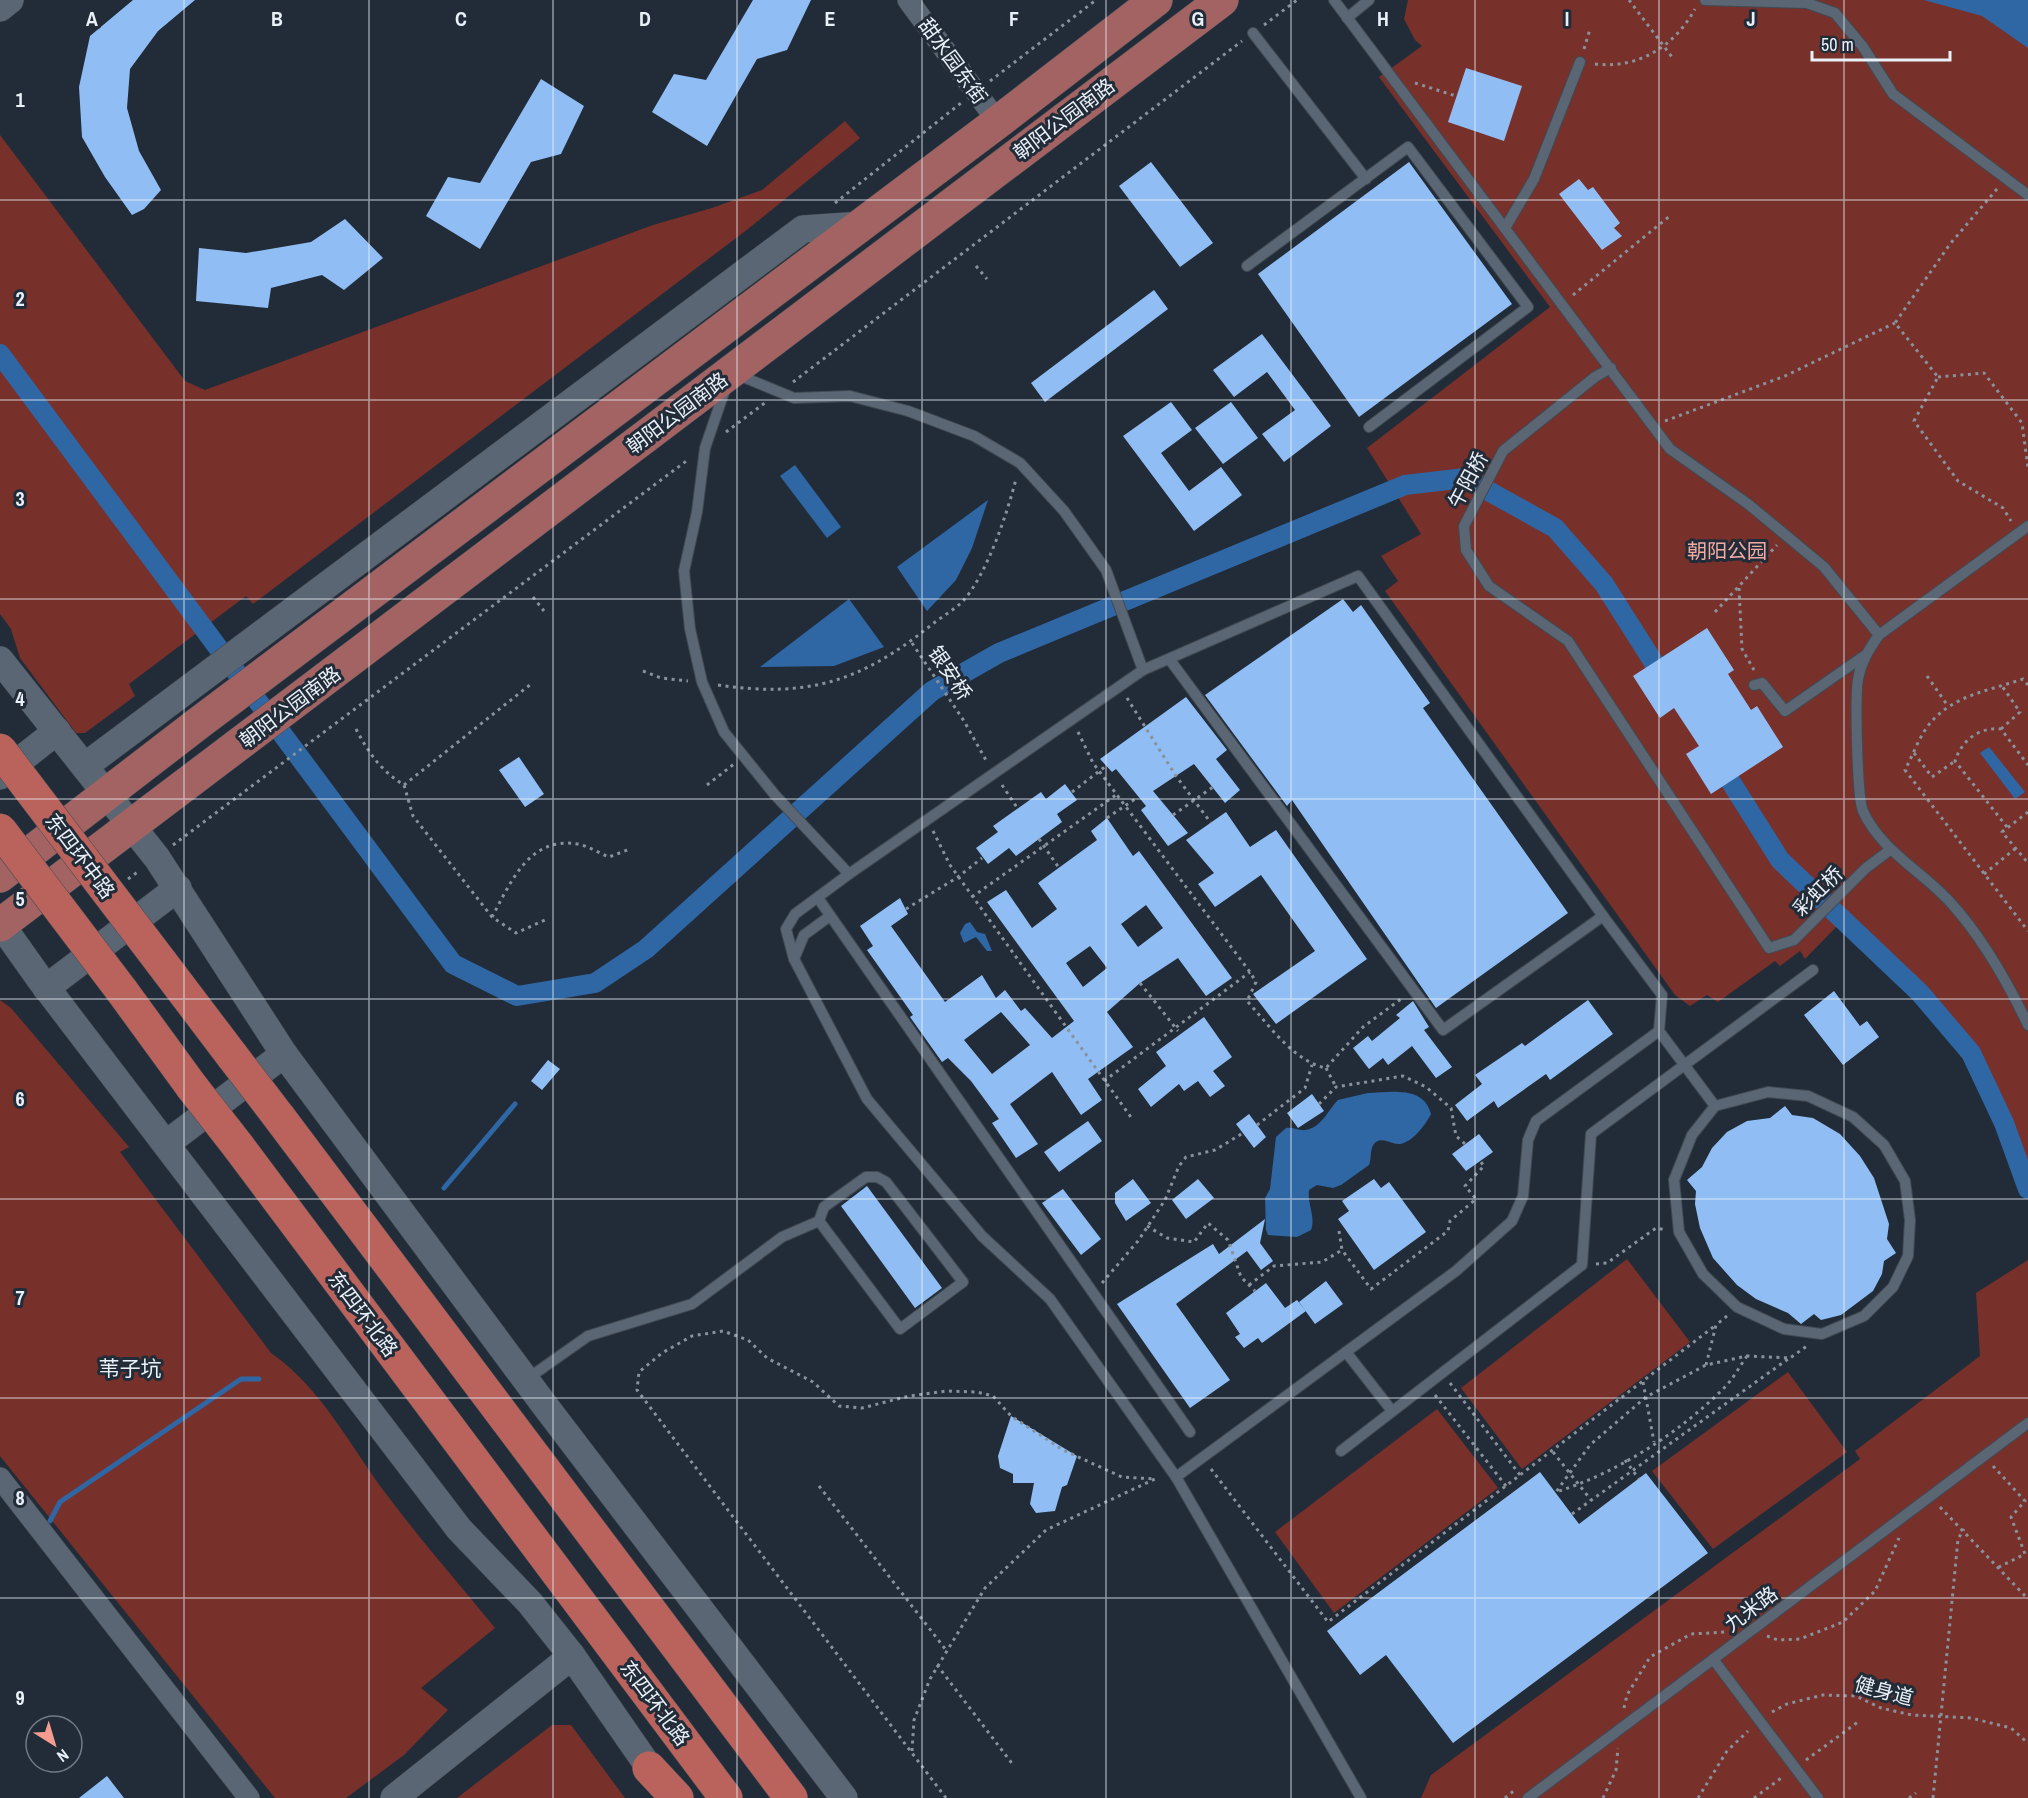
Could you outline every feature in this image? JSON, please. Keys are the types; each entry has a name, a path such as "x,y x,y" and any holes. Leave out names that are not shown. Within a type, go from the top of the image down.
{"highway":[{"name":"东四环中路","path":"0,750 791,1798"},
{"name":"东四环北路","path":"0,830 726,1798"},
{"path":"649,1768 677,1798"}],"main road":[{"name":"朝阳公园南路","path":"0,876 200,722 862,225 1156,0"},
{"name":"朝阳公园南路","path":"0,924 314,689 1222,0"}],"street":[{"path":"0,8 10,0"},
{"name":"甜水园东街","path":"908,0 998,122"},
{"path":"86,766 803,229 862,225"},
{"path":"0,660 132,825 178,888 284,1054 526,1380 844,1798"},
{"path":"0,776 57,731"},
{"path":"46,988 178,888"},
{"name":"东四环北路","path":"0,924 46,988 459,1529 530,1603 572,1656 671,1798"},
{"path":"166,1144 284,1054"},
{"path":"0,1478 249,1798"},
{"path":"394,1798 572,1656"}],"lane":[{"path":"1334,0 1670,449 1748,504 1824,567 1879,635"},
{"path":"1347,18 1370,0"},
{"path":"1705,0 1807,3 1835,13 1863,47 1893,94 2028,195"},
{"path":"1834,0 1835,13"},
{"path":"1254,33 1366,179"},
{"path":"1505,228 1534,179 1580,62"},
{"path":"1247,266 1408,147 1528,307 1369,427"},
{"name":"午阳桥","path":"1611,368 1595,377 1503,452 1464,526 1466,550 1489,586 1568,641 1769,948 1794,940"},
{"path":"849,874 774,795 724,732 702,682 690,629 684,571 697,512 705,448 731,372 794,398 850,396 908,411 974,436 1020,463 1064,511 1106,570 1143,670"},
{"path":"1758,684 1785,711 1848,670 1864,656 1879,635 2024,529"},
{"path":"1360,1798 1176,1477 1050,1299 982,1236 867,1099 794,959 786,929 795,915 849,874 1143,670 1358,576 1662,995 1659,1031 1715,1106"},
{"path":"1864,656 1857,681 1858,769 1863,810 1890,850 1904,859 1950,902 1983,946 2028,1025"},
{"path":"1170,660 1443,1030 1603,916"},
{"name":"彩虹桥","path":"1794,940 1866,868 1890,850"},
{"path":"818,897 1190,1432"},
{"path":"794,959 804,935 830,916"},
{"path":"1341,1451 1582,1265 1591,1134 1813,970"},
{"path":"1176,1477 1456,1271 1512,1221 1523,1196 1528,1140 1536,1121 1659,1031"},
{"path":"1768,1092 1808,1096 1853,1117 1884,1145 1905,1180 1910,1220 1908,1256 1893,1287 1863,1317 1822,1334 1784,1329 1737,1307 1703,1274 1679,1232 1674,1180 1692,1135 1715,1106 1768,1092"},
{"path":"526,1380 588,1336 692,1304 782,1237 819,1221 824,1207 866,1178 877,1177 886,1182 963,1282 900,1329 819,1221"},
{"path":"1347,1352 1392,1411"},
{"name":"九米路","path":"1528,1798 1929,1499 1995,1446 2028,1424"},
{"path":"1713,1659 1818,1798"}],"path":[{"path":"803,229 975,92 1096,0"},
{"path":"251,788 781,391 1297,0"},
{"path":"1629,0 1672,57"},
{"path":"1590,29 1580,62 1604,65 1632,63 1663,48 1685,27 1700,0"},
{"path":"1387,72 1456,96"},
{"path":"1652,426 1785,375 1895,323 1950,244 2006,178"},
{"path":"1563,304 1671,215"},
{"path":"976,266 987,279"},
{"path":"1895,323 1938,377"},
{"path":"1938,377 1984,374 2022,423 2028,468"},
{"path":"1938,377 1914,421 1958,481 2002,508 2024,529"},
{"path":"643,671 661,678 761,691 811,687 855,675 912,643 963,600 988,559 1007,514 1020,463"},
{"path":"1715,612 1786,535"},
{"path":"1738,588 1742,649 1758,684"},
{"path":"533,597 544,611"},
{"name":"银安桥","path":"912,643 964,721"},
{"path":"1927,676 1948,706"},
{"path":"2028,685 2023,679 1968,696 1948,706 1930,722 1905,770 2028,931"},
{"path":"404,785 531,684"},
{"path":"1120,686 1194,801 1211,823"},
{"path":"1914,753 1932,777 1955,761 1960,748 1971,737 1989,728 2001,729 2020,712 2002,686"},
{"path":"1072,720 1099,772 1250,972 1256,982 1247,1000 1287,1045 1312,1065 1326,1068"},
{"path":"356,729 366,749 387,774 404,785 413,816 492,917 516,933 545,920"},
{"path":"2001,729 2028,765"},
{"path":"707,786 744,756"},
{"path":"1955,761 2007,827"},
{"path":"1072,792 1106,766"},
{"path":"1173,815 1213,787"},
{"path":"972,897 1116,795"},
{"path":"1107,818 1138,797"},
{"path":"2028,812 2002,832 2028,863"},
{"path":"928,820 958,877 1133,1120"},
{"path":"1039,839 1059,867"},
{"path":"492,917 518,868 545,846 578,844 609,857 630,849"},
{"path":"1984,874 2016,848"},
{"path":"906,909 958,877 982,858"},
{"path":"1104,1081 1250,972"},
{"path":"1140,983 1178,1031"},
{"path":"1326,1068 1363,1027 1401,999"},
{"path":"1257,1125 1305,1088 1312,1065"},
{"path":"1326,1068 1336,1087"},
{"path":"1319,1104 1336,1087 1403,1076 1426,1087 1451,1108 1456,1136 1465,1144"},
{"path":"1093,1293 1126,1257 1165,1200 1179,1166 1186,1157 1215,1150 1243,1133"},
{"path":"1339,1232 1342,1250 1371,1290 1448,1232 1450,1221 1476,1199 1465,1186 1484,1166 1480,1161"},
{"path":"1147,1226 1167,1238 1194,1242 1208,1223 1228,1240 1241,1277 1255,1291"},
{"path":"1582,1265 1607,1263 1656,1228 1679,1232"},
{"path":"1249,1285 1274,1266 1322,1262 1342,1250"},
{"path":"1322,1262 1324,1267"},
{"path":"1202,1458 1328,1622 1553,1452 1737,1307"},
{"path":"1706,1365 1716,1325"},
{"path":"946,1798 637,1390 639,1372 662,1353 692,1336 723,1331 748,1340 767,1358 813,1382 839,1406 862,1408 947,1391 977,1392 993,1396 1011,1416 1063,1450 1122,1477 1155,1479 1176,1477"},
{"path":"1572,1514 1822,1334"},
{"path":"1747,1356 1727,1385 1684,1422 1625,1460 1578,1485 1556,1492 1590,1444 1646,1397 1706,1365 1747,1356 1790,1358"},
{"path":"1442,1372 1520,1475"},
{"path":"1643,1382 1654,1442"},
{"path":"1426,1384 1506,1486"},
{"path":"1553,1452 1591,1500"},
{"path":"1625,1460 1639,1479"},
{"path":"1983,1472 1992,1465 2026,1501 2011,1517 2025,1554 1997,1568"},
{"path":"912,1753 914,1720 937,1665 985,1588 1046,1530 1155,1479"},
{"path":"819,1486 946,1650"},
{"path":"1929,1499 1964,1529 1997,1568 2028,1599"},
{"path":"1933,1798 1958,1539 1964,1529"},
{"path":"937,1665 1014,1766"},
{"name":"健身道","path":"1698,1798 1727,1751 1758,1719 1787,1704 1823,1695 1856,1696 1881,1708 1912,1715 1971,1718 2011,1728 2028,1743"},
{"path":"1909,1798 1916,1793"}],"green space":[{"name":"朝阳公园","path":"1408,0 2028,0 2028,1189 1989,1085 1971,1053 1928,1000 1843,920 1805,959 1800,951 1780,966 1775,961 1718,1002 1707,995 1690,1006 1675,995 1385,591 1398,581 1381,556 1421,534 1367,448 1550,307 1379,77 1422,46 1415,40 1404,19"},
{"path":"845,121 860,138 748,229 253,604 246,596 129,684 135,696 85,733 76,733 20,658 11,629 0,614 0,135 185,381 205,390 653,225 712,208 762,190"},
{"path":"0,1000 11,1008 129,1147 120,1152 271,1353 306,1384 321,1402 428,1548 495,1628 421,1688 448,1710 404,1755 346,1798 275,1798 0,1456"},
{"path":"1627,1259 1690,1342 1522,1469 1461,1388"},
{"path":"2028,1260 2028,1798 1421,1798 1431,1775 1860,1459 1855,1451 1980,1356 1976,1293"},
{"path":"1788,1372 1847,1452 1713,1549 1652,1471"},
{"path":"1437,1409 1498,1488 1334,1613 1275,1532"},
{"path":"552,1725 571,1725 625,1798 457,1798"}],"water":[{"path":"1924,0 2028,0 2028,48 1982,16"},
{"path":"795,465 841,527 827,538 780,476"},
{"path":"988,500 972,548 956,580 927,611 897,567"},
{"path":"849,599 884,647 834,666 760,667"},
{"path":"1989,747 2025,792 2015,799 1980,753"},
{"path":"970,922 977,932 985,934 992,951 987,951 976,937 964,943 960,933 965,924"},
{"path":"1397,1092 1414,1095 1422,1099 1431,1114 1418,1132 1405,1143 1397,1144 1382,1140 1376,1142 1372,1147 1369,1165 1341,1185 1333,1188 1317,1185 1309,1190 1313,1220 1311,1230 1297,1237 1268,1235 1265,1198 1270,1189 1276,1137 1286,1128 1303,1130 1312,1128 1321,1122 1338,1100 1368,1093"}],"building":[{"path":"133,0 195,0 158,31 130,69 127,108 139,151 161,190 144,209 132,215 105,177 82,137 79,87 90,36"},
{"path":"753,0 811,0 787,50 757,59 707,146 652,112 674,74 706,80"},
{"path":"1466,68 1522,86 1504,141 1448,122"},
{"path":"541,79 584,106 561,154 531,162 480,249 426,216 448,177 480,183"},
{"path":"1151,162 1213,243 1180,267 1119,186"},
{"path":"1409,162 1512,304 1359,417 1258,274"},
{"path":"1579,179 1588,190 1593,187 1620,223 1614,228 1622,236 1602,250 1559,194"},
{"path":"345,219 383,258 344,290 322,275 271,288 268,308 196,301 199,248 246,253 311,242"},
{"path":"1154,290 1168,309 1045,402 1031,383"},
{"path":"1262,334 1331,426 1284,462 1262,434 1295,410 1267,372 1234,397 1213,370"},
{"path":"1171,402 1192,430 1161,453 1189,491 1221,467 1242,495 1194,531 1123,436"},
{"path":"1231,402 1258,438 1223,464 1195,428"},
{"path":"1343,599 1353,612 1361,605 1430,703 1423,708 1568,913 1436,1008 1292,800 1287,806 1205,695"},
{"path":"1707,628 1734,670 1728,674 1751,710 1757,706 1783,747 1711,794 1686,754 1699,746 1674,708 1660,718 1633,676"},
{"path":"1186,697 1227,750 1216,759 1240,790 1225,803 1194,764 1153,791 1188,833 1168,846 1141,810 1146,806 1116,769 1112,772 1100,759"},
{"path":"519,757 544,794 525,807 499,770"},
{"path":"1065,784 1077,800 1057,814 1062,822 1016,856 1009,848 988,864 976,848 998,832 993,826 1041,792 1046,799"},
{"path":"1226,812 1250,847 1276,830 1367,959 1276,1024 1253,994 1315,951 1261,875 1215,907 1198,884 1214,873 1186,840"},
{"path":"1107,818 1133,856 1139,851 1232,978 1206,996 1178,958 1140,983 1107,1012 1133,1047 1088,1079 1102,1100 1081,1115 1052,1072 1010,1104 1038,1144 1016,1158 992,1123 999,1119 971,1081 948,1058 942,1062 910,1017 913,1015 867,950 873,946 860,926 900,898 908,914 891,926 945,1002 982,975 996,998 1005,990 1021,1011 1025,1008 1052,1038 1074,1021 987,902 1006,890 1032,928 1057,909 1038,883 1097,840 1091,831","holes":["1146,905 1163,928 1138,947 1121,924","1090,946 1107,968 1083,987 1066,963","1001,1012 1030,1045 992,1074 964,1040"]},
{"path":"1834,991 1860,1026 1867,1021 1879,1037 1843,1065 1804,1015"},
{"path":"1588,1000 1613,1034 1550,1080 1546,1074 1498,1108 1494,1101 1467,1121 1455,1105 1482,1084 1475,1075 1522,1043 1525,1046"},
{"path":"1413,1001 1429,1027 1424,1030 1452,1067 1436,1078 1412,1046 1388,1065 1383,1058 1369,1069 1353,1048 1368,1036 1372,1041 1400,1018 1396,1015"},
{"path":"1204,1017 1232,1057 1213,1071 1225,1086 1210,1097 1198,1081 1184,1091 1179,1084 1151,1107 1138,1089 1166,1066 1156,1052"},
{"path":"548,1060 560,1069 542,1090 531,1081"},
{"path":"1312,1094 1324,1111 1298,1128 1287,1113"},
{"path":"1785,1106 1792,1115 1813,1118 1840,1134 1860,1156 1874,1178 1889,1224 1887,1239 1896,1253 1884,1261 1882,1274 1873,1291 1841,1315 1821,1320 1814,1314 1801,1324 1788,1313 1756,1299 1737,1285 1713,1258 1700,1228 1695,1204 1696,1191 1687,1180 1702,1167 1712,1148 1727,1132 1747,1121 1770,1118"},
{"path":"1249,1114 1266,1137 1254,1148 1236,1124"},
{"path":"1088,1121 1102,1141 1059,1172 1044,1152"},
{"path":"1479,1134 1493,1152 1466,1171 1452,1154"},
{"path":"1133,1179 1151,1203 1126,1221 1115,1203 1115,1193"},
{"path":"1198,1179 1214,1198 1186,1219 1172,1200"},
{"path":"1374,1179 1381,1188 1389,1182 1426,1232 1374,1270 1338,1219 1349,1211 1342,1201"},
{"path":"867,1186 942,1288 915,1308 841,1206"},
{"path":"1063,1189 1101,1239 1081,1255 1042,1203"},
{"path":"1265,1219 1260,1243 1273,1261 1261,1270 1247,1251 1176,1304 1230,1380 1190,1408 1117,1304 1213,1244 1219,1254"},
{"path":"1326,1281 1343,1304 1315,1324 1299,1302"},
{"path":"1266,1283 1285,1308 1297,1300 1306,1311 1262,1343 1258,1338 1244,1348 1235,1337 1240,1334 1226,1313"},
{"path":"1011,1416 1077,1456 1067,1485 1062,1487 1055,1511 1036,1513 1030,1504 1034,1483 1013,1483 1013,1474 1000,1468 998,1456"},
{"path":"1540,1472 1579,1524 1646,1473 1708,1553 1453,1743 1386,1655 1360,1675 1327,1631"},
{"path":"107,1776 124,1798 79,1798"}],"waterway":[{"path":"0,354 453,964 517,996 595,983 646,949 932,691 999,653 1405,485 1465,478 1555,528 1604,584 1668,685"},
{"path":"1717,760 1780,860 1920,993 1971,1053 2004,1123 2028,1189"},
{"path":"444,1188 515,1104"},
{"path":"50,1521 60,1502 241,1379 259,1379"}],"district":[{"name":"苇子坑","path":"130,1369"}]}
